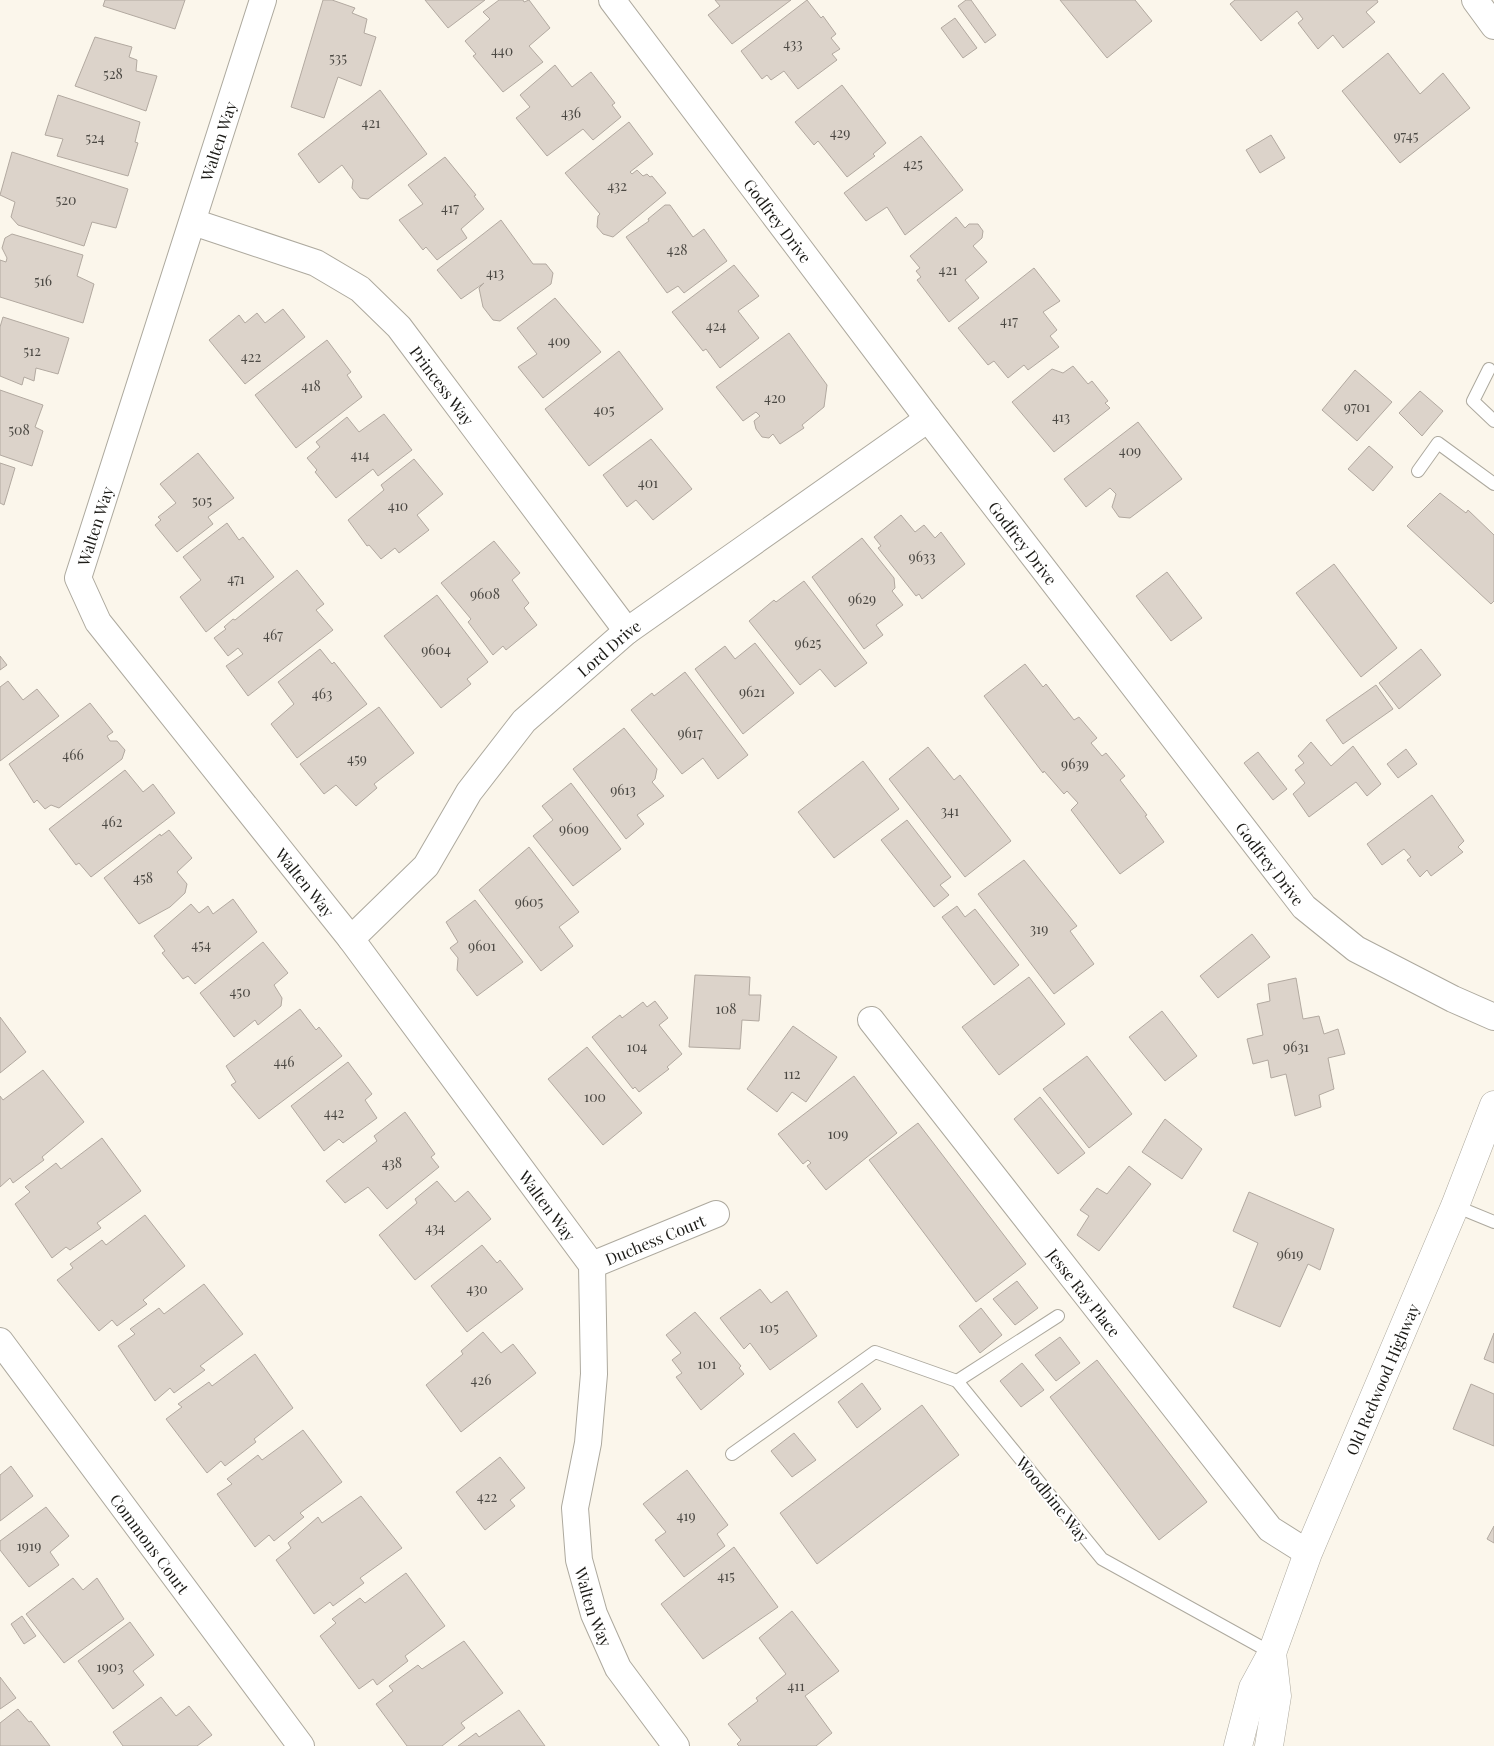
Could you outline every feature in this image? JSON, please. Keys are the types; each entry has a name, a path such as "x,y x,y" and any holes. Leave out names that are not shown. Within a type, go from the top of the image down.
{"main road":[{"name":"Old Redwood Highway","path":"1238,1746 1253,1688 1272,1653 1308,1552 1454,1206 1494,1105"},
{"name":"Old Redwood Highway","path":"1269,1746 1277,1696 1272,1653"}],"street":[{"name":"Walten Way","path":"263,0 78,578 98,622 350,939 592,1266 594,1374 588,1443 575,1508 579,1560 594,1614 618,1668 676,1746"},
{"name":"Godfrey Drive","path":"612,0 928,419 1304,907 1356,949 1453,999 1494,1017"},
{"path":"1475,0 1494,26"},
{"name":"Princess Way","path":"193,222 316,263 360,289 399,327 627,631"},
{"name":"Lord Drive","path":"350,939 426,866 469,792 524,721 627,631 928,419"},
{"name":"Jesse Ray Place","path":"871,1020 1270,1529 1308,1552"},
{"name":"Duchess Court","path":"592,1266 716,1214"},
{"name":"Commons Court","path":"0,1341 301,1746"}],"lane":[{"path":"1489,369 1473,401 1494,421"},
{"path":"1418,471 1438,443 1494,484"},
{"path":"1454,1206 1494,1222"},
{"path":"732,1454 875,1352 958,1381 1058,1316"},
{"name":"Woodbine Way","path":"958,1381 1102,1559 1272,1653"}],"building":[{"path":"105,0 185,0 175,29 103,6"},
{"path":"323,0 332,0 355,8 352,13 367,19 364,33 376,37 361,86 338,77 324,118 291,107"},
{"path":"425,0 485,0 448,28"},
{"path":"499,0 523,0 524,2 529,0 550,28 529,46 543,62 503,92 473,56 476,54 465,41 490,19 483,12"},
{"path":"715,0 791,0 732,44 708,15 720,6"},
{"path":"807,0 821,18 823,16 836,34 831,38 840,49 832,54 837,60 798,89 784,71 771,80 767,75 762,79 741,51"},
{"path":"966,0 971,0 996,35 985,43 958,6"},
{"path":"1060,0 1135,0 1152,21 1107,58"},
{"path":"1235,0 1377,0 1378,2 1366,12 1375,22 1343,48 1333,35 1318,49 1298,23 1303,19 1297,11 1261,41 1230,4"},
{"path":"955,18 977,48 963,58 941,28"},
{"path":"95,37 132,47 129,57 137,60 136,71 157,76 146,111 75,86"},
{"path":"1388,53 1420,94 1443,73 1470,108 1400,163 1342,91"},
{"path":"555,65 572,87 591,72 615,103 612,105 621,117 593,140 583,129 547,156 516,118 530,107 520,95"},
{"path":"842,85 886,143 873,154 875,156 847,177 818,141 814,145 795,122"},
{"path":"380,90 427,154 368,199 360,198 352,188 353,180 342,165 319,183 298,154"},
{"path":"58,95 140,122 135,142 138,143 128,176 57,156 63,139 45,135"},
{"path":"629,122 653,154 630,172 632,174 637,170 643,176 647,174 650,177 652,176 666,193 613,237 603,234 597,227 600,214 565,173"},
{"path":"1271,135 1285,158 1260,173 1246,150"},
{"path":"921,136 963,190 905,235 887,207 866,221 844,193"},
{"path":"12,152 128,189 116,228 92,222 84,246 18,225 11,217 15,202 0,195"},
{"path":"445,157 476,195 474,196 484,209 461,229 467,238 437,260 426,247 423,250 399,220 423,204 408,185"},
{"path":"665,205 670,205 693,237 704,229 727,261 684,293 678,286 667,293 626,237 649,221 648,219"},
{"path":"956,217 965,228 969,224 978,224 983,231 982,238 973,246 987,262 965,280 979,298 949,322 917,280 921,277 916,271 920,268 910,256"},
{"path":"501,220 533,264 546,264 553,273 551,284 500,321 493,320 483,307 479,288 484,283 461,299 437,270"},
{"path":"12,234 83,255 77,276 94,284 83,323 0,297 0,260 6,262 7,258 2,248 5,238"},
{"path":"734,265 759,296 738,311 759,338 720,368 706,349 703,351 672,312"},
{"path":"1034,268 1060,301 1043,312 1057,330 1050,336 1059,347 1028,370 1024,365 1008,378 994,361 988,365 958,328"},
{"path":"555,298 601,352 543,398 518,367 537,354 517,328"},
{"path":"283,309 305,337 245,384 209,340 239,315 245,323 257,313 265,323"},
{"path":"3,317 69,338 58,374 36,368 34,381 24,377 22,385 0,376 0,327"},
{"path":"789,333 827,385 824,407 802,425 804,428 780,444 773,434 769,438 762,437 756,429 754,421 760,416 756,412 743,421 716,387"},
{"path":"327,340 351,372 347,375 362,397 296,448 255,395"},
{"path":"619,351 663,409 589,466 545,409"},
{"path":"1073,366 1088,384 1092,381 1108,401 1105,403 1110,408 1054,452 1012,402 1052,369 1063,373"},
{"path":"1355,370 1392,402 1357,441 1322,410"},
{"path":"0,390 43,405 35,427 43,431 32,466 0,455"},
{"path":"1420,391 1443,411 1422,436 1399,413"},
{"path":"384,414 412,450 378,476 373,469 336,498 315,472 317,470 307,458 320,447 316,442 347,417 359,432"},
{"path":"1138,422 1182,479 1130,518 1119,517 1112,507 1116,494 1110,488 1086,507 1064,479"},
{"path":"651,439 692,489 653,520 636,500 627,507 603,475"},
{"path":"1369,446 1393,467 1373,491 1348,469"},
{"path":"198,453 234,498 208,517 213,524 177,552 155,525 161,520 158,517 176,503 160,484"},
{"path":"414,459 443,494 417,515 429,530 399,553 395,548 381,559 369,545 367,546 348,520 384,490 381,485"},
{"path":"0,463 15,468 4,505 0,503"},
{"path":"1440,493 1466,513 1468,510 1494,535 1494,601 1491,604 1407,526"},
{"path":"901,515 915,532 924,525 935,538 941,532 965,564 922,599 919,594 916,596 878,548 881,546 874,537"},
{"path":"227,523 239,540 243,537 274,577 206,632 180,597 201,580 183,557"},
{"path":"862,538 894,578 895,588 892,591 903,605 876,625 883,635 864,649 812,577"},
{"path":"494,541 520,573 512,580 529,603 524,608 537,625 506,650 503,646 493,655 468,622 471,619 441,583"},
{"path":"1334,564 1397,648 1361,677 1296,593"},
{"path":"297,570 324,604 316,610 333,630 248,696 226,666 243,654 238,648 228,656 214,638 226,629 224,627 233,619 235,620"},
{"path":"1167,572 1202,618 1171,641 1136,596"},
{"path":"804,581 867,663 835,687 820,669 800,685 749,621 774,600 776,602"},
{"path":"437,595 488,662 467,679 471,684 441,708 384,636"},
{"path":"755,643 794,693 743,734 695,669 725,646 735,659"},
{"path":"320,649 332,664 334,662 367,704 297,758 271,724 294,704 278,682"},
{"path":"1421,649 1441,675 1399,709 1379,683"},
{"path":"0,656 7,665 0,670"},
{"path":"1025,664 1043,687 1046,684 1074,720 1079,717 1097,738 1091,743 1102,756 1106,753 1125,776 1120,780 1147,815 1145,816 1164,842 1120,874 1071,810 1078,803 1067,791 1064,794 1044,771 1043,773 984,696"},
{"path":"685,672 748,755 718,779 703,758 682,774 631,710 652,693 654,696"},
{"path":"8,681 23,700 37,689 59,716 0,761 0,687"},
{"path":"1376,685 1393,709 1343,744 1326,720"},
{"path":"90,703 113,732 107,736 110,741 117,741 125,750 122,759 59,808 51,805 45,809 37,800 34,803 9,764"},
{"path":"379,707 414,753 374,784 377,788 356,806 336,785 324,794 300,764"},
{"path":"624,728 657,769 655,779 652,782 664,796 637,815 644,824 626,839 573,769"},
{"path":"1311,742 1331,766 1353,746 1381,784 1367,796 1356,782 1309,817 1293,794 1305,783 1295,770 1304,763 1298,756"},
{"path":"928,747 954,780 960,775 1011,841 965,877 889,779"},
{"path":"1406,749 1417,764 1398,778 1387,764"},
{"path":"1258,752 1287,789 1273,800 1244,763"},
{"path":"863,761 899,809 834,858 798,812"},
{"path":"125,770 143,792 153,784 175,813 91,877 79,863 76,865 49,829"},
{"path":"571,783 621,849 573,886 533,836 553,820 542,806"},
{"path":"1432,795 1464,841 1458,847 1463,852 1431,876 1427,870 1420,877 1407,860 1411,857 1404,849 1382,865 1367,844"},
{"path":"907,820 951,877 940,885 949,895 934,907 881,840"},
{"path":"169,830 192,858 177,872 187,884 185,893 170,907 139,924 104,878 160,834 161,836"},
{"path":"529,847 579,912 559,927 573,946 541,971 479,890"},
{"path":"1024,860 1077,926 1070,931 1094,964 1054,994 978,894"},
{"path":"233,899 257,932 195,984 188,976 183,979 162,953 165,951 154,936 191,904 199,913 208,906 213,914"},
{"path":"475,900 523,962 477,996 457,970 458,958 450,948 458,942 446,922"},
{"path":"957,906 965,917 975,909 1019,965 994,985 942,917"},
{"path":"1252,934 1270,957 1218,998 1200,976"},
{"path":"263,942 288,973 274,985 282,998 281,1006 258,1025 255,1020 234,1037 200,993"},
{"path":"695,975 750,977 749,995 761,995 759,1021 742,1020 740,1049 689,1047"},
{"path":"1029,977 1065,1024 999,1075 962,1027"},
{"path":"1296,978 1303,1019 1319,1016 1324,1034 1338,1029 1345,1054 1328,1058 1334,1089 1319,1095 1321,1107 1295,1116 1286,1074 1271,1078 1268,1060 1253,1064 1247,1039 1263,1035 1257,1004 1270,1001 1268,984"},
{"path":"655,1001 668,1018 659,1025 682,1054 667,1067 669,1069 639,1092 635,1087 633,1089 592,1037 620,1015 622,1018 643,1002 647,1007"},
{"path":"300,1009 316,1030 319,1027 342,1056 259,1119 231,1085 236,1082 226,1066"},
{"path":"1162,1011 1197,1056 1165,1081 1129,1037"},
{"path":"0,1017 26,1052 0,1073"},
{"path":"793,1026 837,1057 806,1102 792,1092 777,1112 747,1089"},
{"path":"587,1047 642,1113 603,1145 548,1079"},
{"path":"1087,1056 1132,1114 1089,1148 1043,1089"},
{"path":"348,1062 372,1094 365,1100 377,1118 343,1143 339,1139 324,1151 291,1106"},
{"path":"43,1070 84,1122 42,1157 44,1160 13,1183 10,1178 0,1187 0,1096 3,1100"},
{"path":"854,1076 897,1133 826,1190 807,1166 811,1163 808,1160 803,1164 778,1134"},
{"path":"1040,1097 1085,1153 1058,1174 1014,1119"},
{"path":"405,1112 435,1154 431,1157 439,1167 387,1209 368,1187 345,1203 326,1181 377,1141 374,1136"},
{"path":"1165,1119 1202,1149 1182,1179 1142,1152"},
{"path":"918,1123 1026,1264 976,1302 869,1160"},
{"path":"102,1138 141,1191 97,1223 101,1228 70,1250 66,1247 52,1258 15,1204 30,1192 25,1187 56,1163 61,1169"},
{"path":"1129,1166 1151,1184 1099,1251 1077,1235 1089,1216 1080,1210 1097,1188 1107,1194"},
{"path":"437,1181 455,1202 468,1191 491,1219 415,1280 379,1235 417,1203 415,1199"},
{"path":"1249,1192 1334,1229 1320,1270 1308,1264 1280,1327 1233,1307 1258,1243 1233,1231"},
{"path":"145,1215 185,1266 143,1300 147,1304 117,1326 112,1320 99,1331 57,1280 73,1268 70,1264 102,1240 106,1245"},
{"path":"482,1245 497,1263 500,1260 523,1289 467,1332 431,1286"},
{"path":"1017,1281 1038,1308 1015,1325 993,1299"},
{"path":"204,1284 243,1334 200,1366 205,1370 174,1393 170,1388 155,1401 118,1346 135,1334 130,1329 159,1308 164,1314"},
{"path":"760,1289 771,1303 787,1291 817,1336 770,1370 750,1343 744,1349 720,1318"},
{"path":"981,1308 1002,1335 980,1353 959,1326"},
{"path":"695,1312 741,1366 739,1368 744,1374 701,1410 676,1377 682,1373 672,1360 681,1353 666,1335"},
{"path":"483,1332 501,1353 513,1344 536,1373 461,1432 426,1385 463,1354 461,1351"},
{"path":"1494,1333 1494,1363 1484,1359"},
{"path":"1060,1337 1080,1363 1056,1381 1035,1355"},
{"path":"255,1354 293,1408 254,1439 256,1442 225,1466 221,1461 207,1473 166,1419 182,1407 178,1404 209,1382 212,1386"},
{"path":"1097,1360 1207,1502 1159,1540 1050,1397"},
{"path":"1022,1363 1044,1390 1021,1407 1000,1381"},
{"path":"862,1383 881,1409 857,1428 838,1402"},
{"path":"1471,1384 1494,1394 1494,1446 1453,1429"},
{"path":"922,1405 959,1455 817,1564 780,1513"},
{"path":"303,1430 342,1482 300,1513 304,1517 274,1541 269,1535 255,1547 217,1494 232,1484 227,1479 258,1455 262,1460"},
{"path":"794,1433 816,1460 792,1477 771,1451"},
{"path":"500,1457 525,1488 510,1500 515,1506 485,1530 456,1492"},
{"path":"11,1466 33,1496 0,1521 0,1475"},
{"path":"687,1470 728,1525 717,1534 725,1546 684,1577 655,1540 666,1532 643,1504"},
{"path":"361,1496 402,1548 360,1578 364,1583 333,1606 330,1602 314,1614 276,1560 291,1548 288,1543 318,1517 322,1523"},
{"path":"46,1507 69,1536 50,1552 59,1565 29,1587 0,1550 0,1541"},
{"path":"1494,1526 1494,1543 1487,1539"},
{"path":"734,1547 778,1607 703,1659 661,1604"},
{"path":"406,1573 445,1626 405,1656 408,1661 377,1685 373,1679 359,1689 320,1636 336,1623 332,1619 360,1598 365,1603"},
{"path":"73,1578 83,1590 97,1578 124,1619 64,1663 26,1614"},
{"path":"792,1611 839,1671 805,1696 832,1733 816,1746 739,1746 737,1744 741,1740 728,1724 758,1701 756,1698 786,1674 759,1638"},
{"path":"22,1616 36,1636 24,1644 11,1624"},
{"path":"130,1622 154,1655 133,1671 144,1685 113,1709 78,1661"},
{"path":"464,1641 503,1693 461,1723 465,1728 442,1746 407,1746 376,1704 393,1691 389,1686 418,1665 422,1669"},
{"path":"0,1677 16,1698 0,1709"},
{"path":"161,1697 176,1716 189,1706 212,1735 197,1746 123,1746 113,1732"},
{"path":"18,1709 29,1722 31,1721 50,1746 0,1746 0,1723"},
{"path":"519,1710 545,1746 458,1746 476,1733 479,1737"}]}
